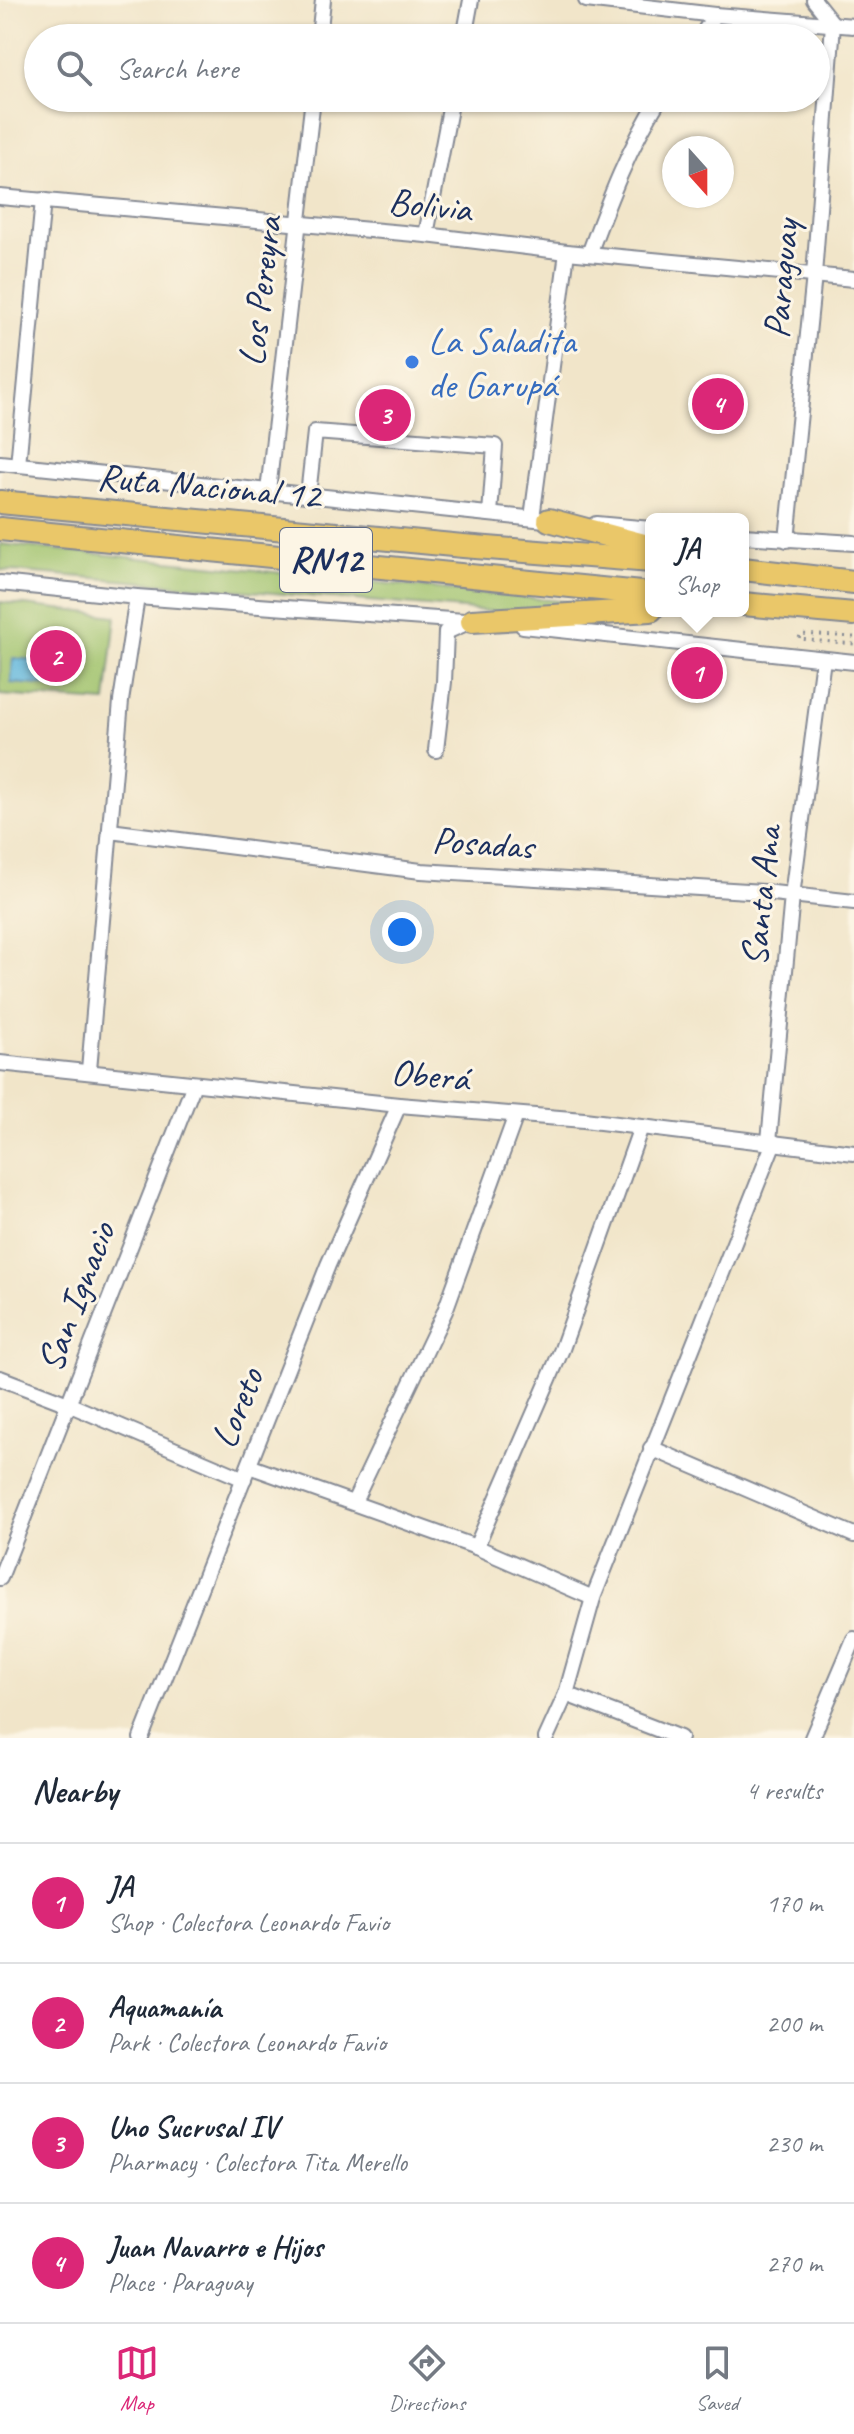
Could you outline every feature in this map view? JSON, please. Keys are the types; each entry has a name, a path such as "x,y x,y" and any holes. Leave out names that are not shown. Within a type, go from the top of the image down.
{"highway":[{"name":"Ruta Nacional 12","path":"0,502 645,561"},
{"path":"540,519 645,545"},
{"name":"Ruta Nacional 12","path":"0,529 645,593"},
{"path":"749,570 854,582"},
{"path":"749,604 854,614"},
{"path":"472,621 645,610"}],"street":[{"path":"320,24 323,0"},
{"path":"467,24 471,0"},
{"path":"586,0 715,15 854,26"},
{"path":"814,0 833,24"},
{"path":"709,24 715,15"},
{"name":"Paraguay","path":"830,64 833,24"},
{"name":"Los Pereyra","path":"268,491 312,112"},
{"path":"426,235 449,112"},
{"path":"589,254 616,180 651,112"},
{"name":"Paraguay","path":"787,540 814,275 826,112"},
{"name":"Bolivia","path":"0,197 426,235 567,252 854,279"},
{"path":"18,465 43,200"},
{"path":"540,519 567,252"},
{"path":"308,495 315,432 495,446 490,514"},
{"path":"0,463 645,528"},
{"path":"749,537 854,543"},
{"path":"0,583 137,597 472,621 854,662"},
{"path":"89,1070 121,701 137,597"},
{"path":"436,750 446,632 472,621"},
{"name":"Santa Ana","path":"593,1598 772,1142 792,896 823,659"},
{"name":"Posadas","path":"110,831 421,871 854,902"},
{"name":"Oberá","path":"0,1063 641,1127 854,1153"},
{"name":"San Ignacio","path":"0,1578 194,1084"},
{"name":"Loreto","path":"141,1738 328,1265 399,1105"},
{"path":"354,1502 445,1311 516,1115"},
{"path":"476,1547 562,1349 641,1127"},
{"path":"0,1378 246,1473 354,1502 476,1547 593,1598 566,1694 546,1738"},
{"path":"651,1448 854,1535"},
{"path":"812,1738 854,1639"},
{"path":"566,1694 680,1738"}],"path":[{"path":"854,637 800,634 799,639 854,644"}],"green space":[{"path":"0,544 579,603 510,613 0,570"},
{"path":"0,602 116,616 106,702 0,695"}],"water":[{"path":"13,658 53,662 51,686 11,683"}],"place":[{"name":"La Saladita de Garupá","path":"412,362"},
{"name":"Juan Navarro e Hijos","path":"718,404"},
{"name":"Uno Sucrusal IV","path":"385,415"},
{"name":"Aquamanía","path":"56,656"},
{"name":"JA","path":"697,673"}]}
